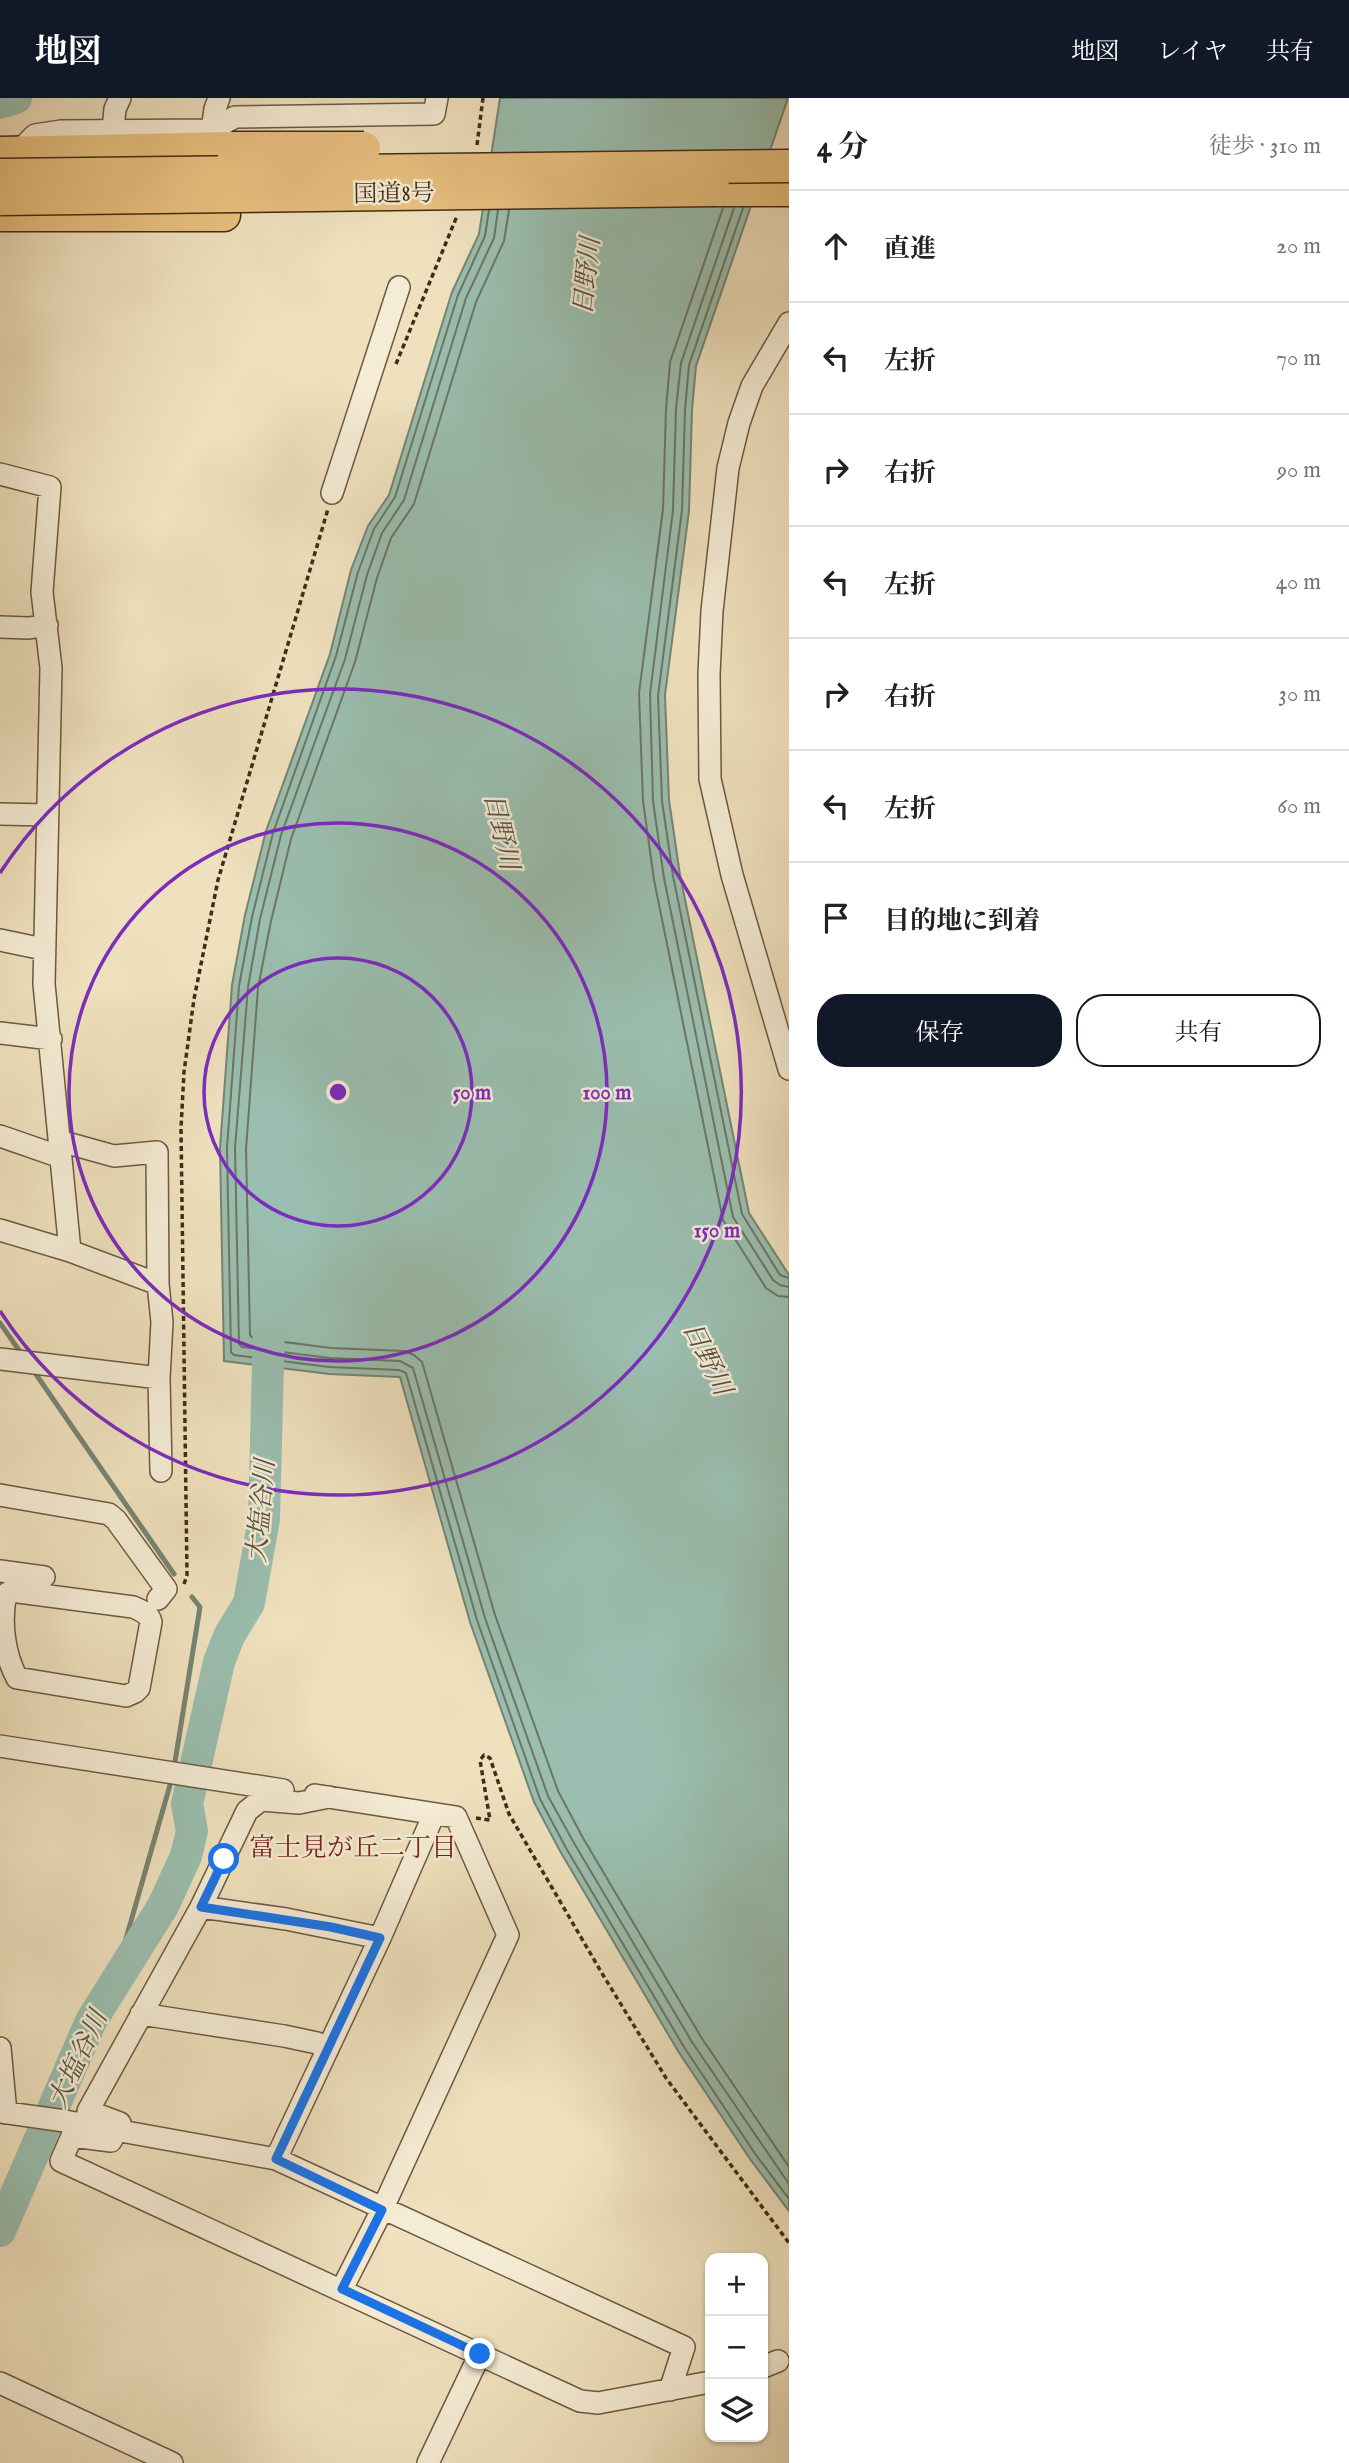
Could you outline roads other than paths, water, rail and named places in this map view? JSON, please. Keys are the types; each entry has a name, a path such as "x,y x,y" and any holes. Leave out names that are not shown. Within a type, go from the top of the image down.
{"highway":[{"path":"6,160 222,139 627,152 751,166"},
{"name":"国道8号","path":"6,160 789,166"},
{"path":"0,215 432,212 589,206 715,190"},
{"name":"国道8号","path":"0,199 789,190"}],"street":[{"path":"113,130 115,109 120,98"},
{"path":"219,98 215,108 222,139"},
{"path":"222,139 235,117 319,107 434,114 438,98"},
{"path":"6,160 35,135 61,131 113,130 222,139"},
{"path":"332,493 398,287"},
{"path":"789,323 752,386 728,468 712,611 709,702 710,779 732,875 789,1069"},
{"path":"0,474 50,487 42,592 51,668 43,949 44,984 70,1251"},
{"path":"0,627 29,628 47,625"},
{"path":"0,814 47,815"},
{"path":"0,940 43,949"},
{"path":"0,1033 41,1040 51,1039"},
{"path":"0,1136 52,1154 61,1147 114,1156 157,1152 158,1284 162,1322 159,1378 161,1471"},
{"path":"0,1230 70,1251 158,1284"},
{"path":"0,1359 159,1378"},
{"path":"0,1495 109,1514 116,1520 162,1594"},
{"path":"0,1571 44,1577"},
{"path":"16,1591 133,1607 142,1611 151,1622 139,1688 126,1696 17,1678 12,1670 2,1627 1,1605 6,1594 16,1591"},
{"path":"0,1746 456,1817 508,1936 382,2210 342,2289"},
{"path":"329,1797 299,1803 261,1800 247,1811 201,1907 88,2111 118,2120 120,2123 117,2130 111,2141 72,2136 61,2161 580,2400 598,2403 705,2383"},
{"path":"276,2159 380,1938 434,1814"},
{"path":"201,1907 313,1924 380,1938"},
{"path":"141,2014 284,2036 317,2043 328,2049"},
{"path":"0,2048 3,2113 65,2121 276,2159 684,2347 670,2390"},
{"path":"428,2463 480,2354"},
{"path":"0,2383 172,2463"}],"water":[{"name":"日野川","path":"500,98 788,98 696,366 689,511 665,695 669,800 680,875 749,1213 789,1275 789,2211 750,2159 678,2051 534,1802 470,1622 400,1377 329,1374 224,1361 220,1148 232,985 245,915 266,831 330,654 351,570 368,526 389,495 452,292 479,234"}],"waterway":[{"path":"0,103 16,98"},
{"path":"0,1323 23,1356"},
{"name":"大塩谷川","path":"0,2231 91,2021 163,1906 186,1856 192,1831 187,1804 219,1662 229,1636 249,1603 264,1519 269,1325"},
{"path":"33,1370 174,1574"},
{"path":"174,1768 200,1607 192,1597"},
{"path":"113,1984 172,1778"}],"district":[{"name":"富士見が丘二丁目","path":"353,1847"}]}
